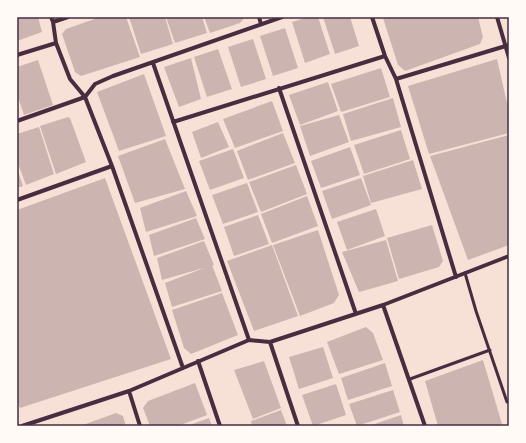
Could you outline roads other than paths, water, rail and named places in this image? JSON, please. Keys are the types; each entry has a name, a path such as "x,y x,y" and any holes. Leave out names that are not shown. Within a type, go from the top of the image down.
{"street":[{"path":"51,17 56,43 70,79 85,97 112,166 183,368"},
{"path":"53,22 68,17"},
{"path":"259,17 261,24"},
{"path":"17,121 85,97 95,84 282,17"},
{"path":"372,17 385,56 396,79 456,277"},
{"path":"497,17 507,46 509,58"},
{"path":"17,55 56,43"},
{"path":"396,79 507,46"},
{"path":"173,122 385,56"},
{"path":"153,63 249,340"},
{"path":"279,88 356,314"},
{"path":"17,200 112,166"},
{"path":"22,426 32,425 129,392 249,340 270,342 383,305 509,256"},
{"path":"383,305 410,379 425,426"},
{"path":"270,342 298,426"},
{"path":"198,361 220,426"},
{"path":"129,392 140,426"}],"lane":[{"path":"465,273 507,402"},
{"path":"410,379 490,350"}]}
